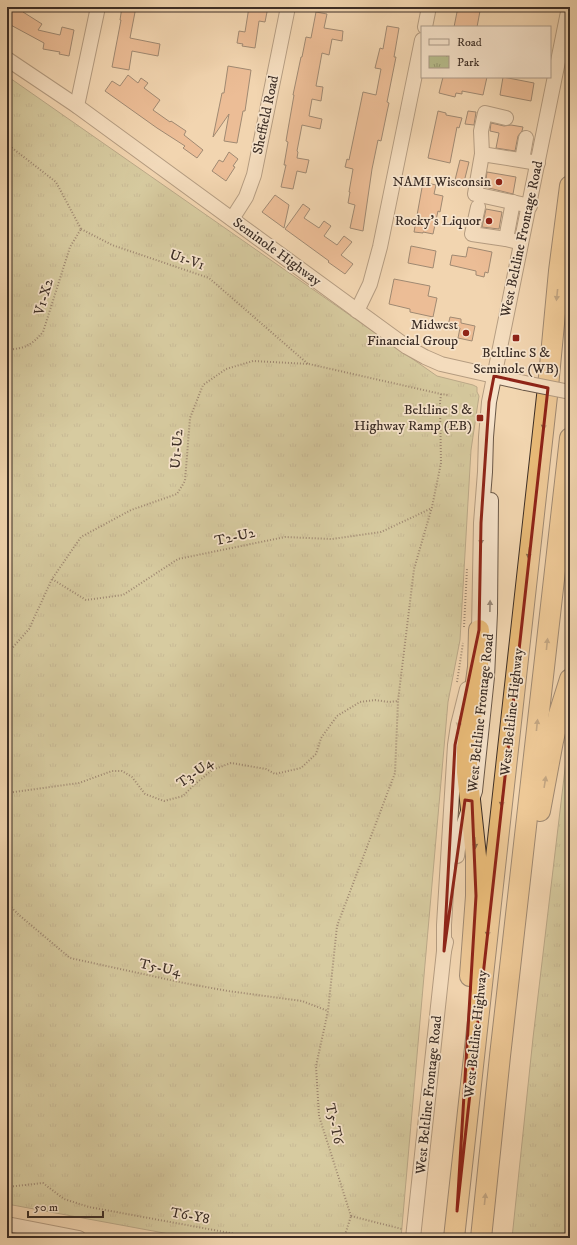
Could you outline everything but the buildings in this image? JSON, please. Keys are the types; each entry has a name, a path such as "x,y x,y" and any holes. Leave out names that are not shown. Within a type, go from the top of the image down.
{"highway":[{"name":"West Beltline Highway","path":"454,1238 548,387 559,270 570,186"},
{"name":"West Beltline Highway","path":"481,1238 500,1056 570,438"},
{"path":"457,1211 463,1071 476,896 476,856 467,772 467,748 478,667 471,632"},
{"path":"500,1056 548,767 559,714 570,679"}],"street":[{"path":"77,106 98,7"},
{"name":"Sheffield Road","path":"232,219 246,197 254,175 288,7"},
{"path":"425,26 429,7"},
{"name":"West Beltline Frontage Road","path":"413,1238 444,951 444,925 455,744 458,725 475,657 471,632 485,472 489,402 530,206 569,7"},
{"path":"357,311 370,284 380,247 421,45"},
{"name":"Seminole Highway","path":"7,59 77,106 407,347 441,364 570,392"},
{"path":"506,118 485,114 481,131 482,154 475,194 530,206"},
{"path":"522,160 526,138"},
{"path":"482,154 538,163"},
{"path":"506,239 513,202"},
{"path":"478,207 472,234 522,242"},
{"name":"West Beltline Frontage Road","path":"444,951 450,926 460,835 475,791 489,657 491,503 485,472"},
{"path":"7,1224 79,1238"}],"path":[{"path":"7,144 56,182 81,229"},
{"name":"V1-X2","path":"7,350 21,349 28,346 43,332 70,247 81,229"},
{"name":"U1-V1","path":"81,229 112,245 209,278 309,364"},
{"name":"U1-U2","path":"7,654 29,629 52,580 81,537 131,510 177,494 186,481 190,418 203,385 226,369 253,361 309,364 448,395"},
{"name":"T5-T6","path":"351,1216 320,1116 316,1066 328,1010 337,926 394,773 398,701 414,569 432,507 441,463 441,394"},
{"name":"T2-U2","path":"52,580 86,600 123,595 178,559 286,537 332,538 381,532 432,507"},
{"path":"468,564 471,632"},
{"path":"456,683 463,642"},
{"name":"T3-U4","path":"7,793 79,784 112,771 122,771 132,777 145,794 164,802 183,796 212,770 230,763 266,769 275,774 301,768 316,754 321,738 337,716 360,702 375,700 390,702 398,701"},
{"name":"T5-U4","path":"7,903 70,958 184,983 228,991 302,1001 328,1010"},
{"name":"T6-Y8","path":"7,1187 43,1183 64,1199 89,1207 257,1238"},
{"path":"344,1238 351,1216 402,1229"}],"highlighted area":[{"path":"494,376 548,388 457,1211 476,896 472,801 465,800 444,951 455,745 479,630 481,523 489,402"}],"green space":[{"path":"7,76 437,376 477,387 479,396 471,450 460,640 448,702 401,1238 191,1238 7,1204"},
{"path":"570,727 570,1238 512,1238 533,1038"}],"place":[{"name":"NAMI Wisconsin","path":"499,182"},
{"name":"Rocky's Liquor","path":"489,221"},
{"name":"Midwest Financial Group","path":"466,333"},
{"name":"Beltline S & Seminole (WB)","path":"516,338"},
{"name":"Beltline S & Highway Ramp (EB)","path":"480,418"}]}
